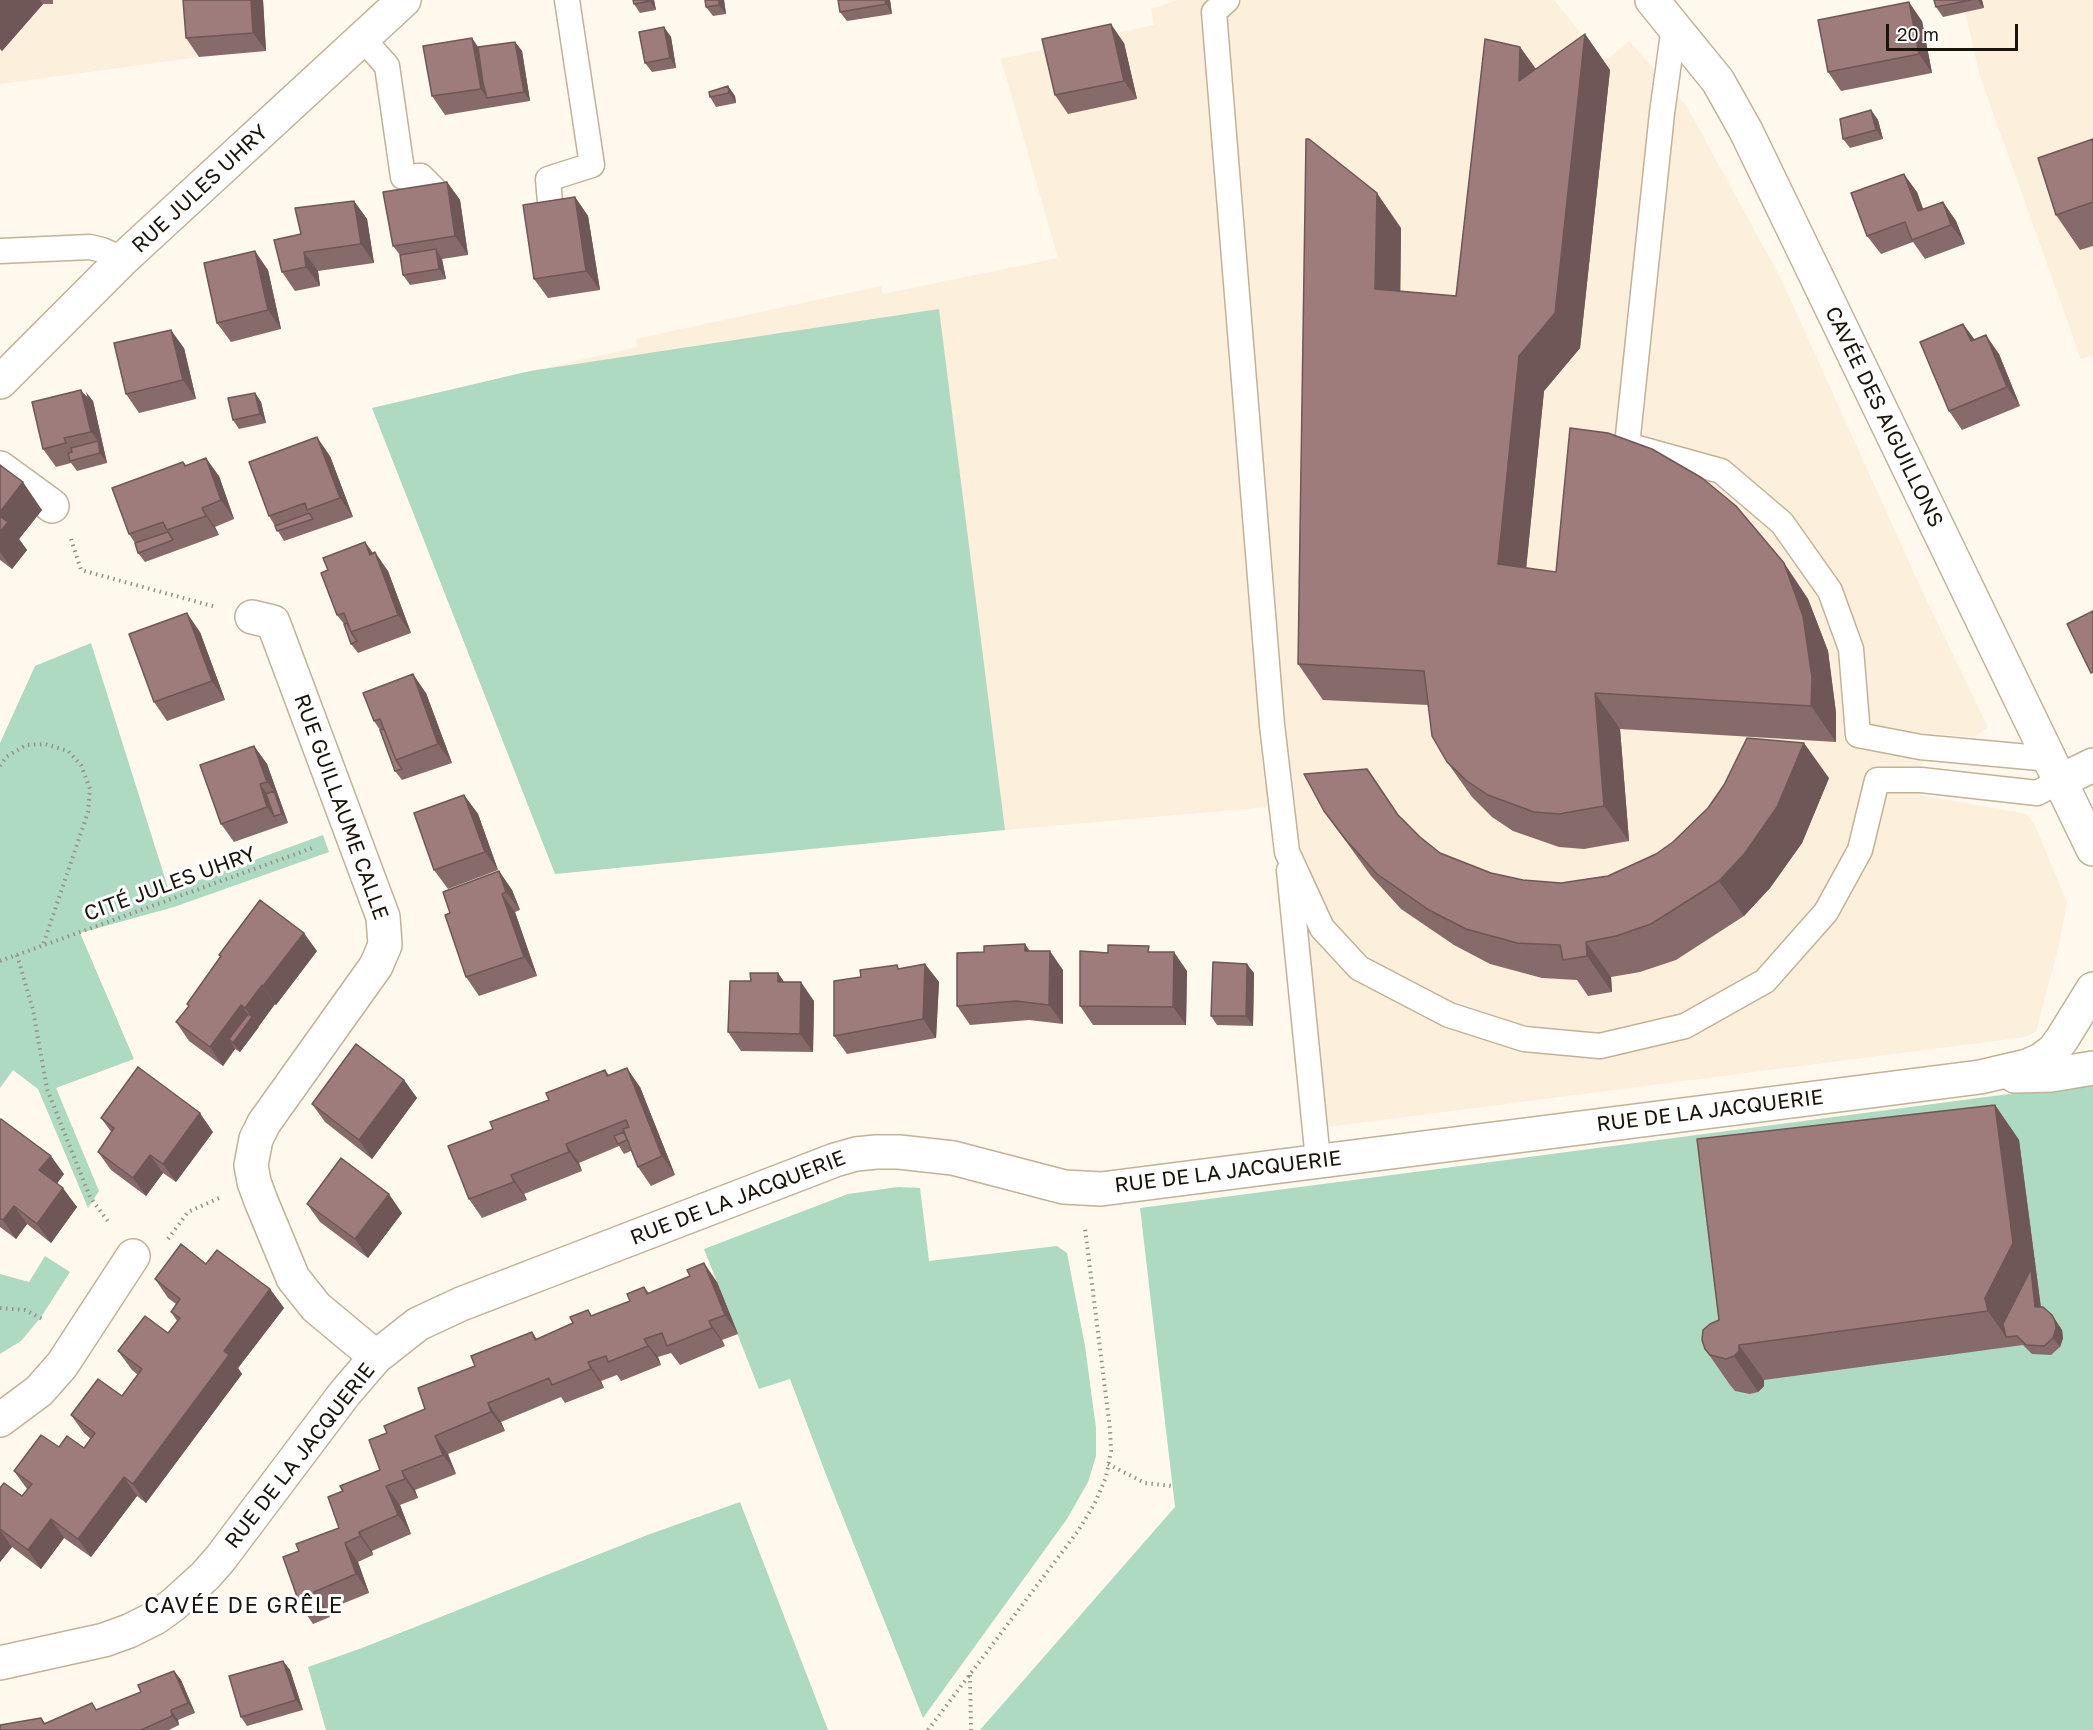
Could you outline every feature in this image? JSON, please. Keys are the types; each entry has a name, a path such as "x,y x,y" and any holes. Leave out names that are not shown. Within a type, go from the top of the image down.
{"street":[{"name":"RUE JULES UHRY","path":"0,382 123,259 404,0"},
{"name":"CAVÉE DES AIGUILLONS","path":"1652,0 1718,81 1746,131 2093,849"},
{"path":"0,468 52,506"},
{"name":"RUE GUILLAUME CALLE","path":"252,617 273,622 382,917 386,945 376,966 264,1123 256,1139 251,1165 254,1182 293,1278 328,1318 376,1357"},
{"path":"2055,770 2093,765"},
{"name":"RUE DE LA JACQUERIE","path":"1980,1077 2026,1066 2041,1060 2054,1050 2093,989"},
{"path":"2093,995 2093,1000"},
{"name":"RUE DE LA JACQUERIE","path":"0,1663 104,1640 146,1622 172,1605 205,1576 220,1559 345,1393 376,1357 418,1324 440,1313 835,1160 856,1154 899,1152 953,1158 1049,1184 1079,1189 1101,1189 1980,1077 2051,1075 2093,1068"},
{"path":"0,1420 39,1391 62,1365 133,1256"}],"lane":[{"path":"551,214 548,179 592,165 567,0"},
{"path":"1227,0 1214,12 1272,725 1318,1160"},
{"path":"1287,852 1322,928 1359,968 1449,1015 1524,1040 1600,1046 1685,1026 1765,981 1826,912 1860,850 1877,780 1921,780 2037,792 2055,770 1858,735 1851,649 1830,591 1782,523 1721,471 1627,445 1662,113 1674,26"},
{"path":"363,39 387,66 403,177 421,176 438,193"},
{"path":"0,250 90,247 123,259"}],"path":[{"path":"52,506 64,514 81,570 252,617"},
{"path":"0,766 6,758 27,745 45,744 68,752 81,765 90,789 88,812 43,946"},
{"name":"CITÉ JULES UHRY","path":"0,961 351,834"},
{"path":"17,955 33,1010 47,1089 90,1197 133,1256 166,1242 188,1212 254,1182"},
{"path":"928,1730 1078,1531 1095,1503 1106,1477 1111,1451 1110,1429 1079,1189"},
{"path":"1108,1464 1145,1483 1172,1486"},
{"path":"970,1674 971,1730"}],"shaded area":[{"path":"0,0 195,0 199,57 0,84"},
{"path":"1178,0 1554,0 1604,62 1629,41 1686,105 1781,279 1924,595 1988,727 1974,737 1925,733 1920,795 2026,814 2034,823 2067,902 2059,945 2036,1032 2025,1037 1327,1127 1268,807 555,874 372,408 637,347 636,339 881,286 883,294 1058,258 1001,59 1154,25 1151,9"},
{"path":"1982,0 2093,0 2093,355 2081,359 1980,76 1965,12 1983,8"}],"green space":[{"path":"939,309 1005,830 555,874 372,408 530,371"},
{"path":"91,643 169,891 323,835 329,852 174,907 80,933 134,1059 56,1088 99,1191 88,1208 38,1089 13,1070 0,1088 0,743 35,666"},
{"path":"2093,1083 2093,1730 980,1730 1175,1507 1140,1208"},
{"path":"898,1187 920,1188 929,1261 1057,1246 1067,1253 1085,1346 1096,1428 1096,1456 1088,1482 1067,1519 923,1718 790,1379 759,1389 704,1249 848,1194"},
{"path":"45,1256 70,1272 41,1317 21,1341 0,1354 0,1274 29,1282"},
{"path":"740,1502 828,1730 326,1730 308,1667 362,1648 650,1534"}],"building":[{"path":"183,0 251,0 253,33 186,38"},
{"path":"633,0 649,0 650,1 634,4"},
{"path":"705,0 719,0 719,5 706,7"},
{"path":"838,0 885,0 886,4 840,12"},
{"path":"1934,0 1971,0 1936,7"},
{"path":"1909,2 1919,54 1828,72 1818,20"},
{"path":"1111,24 1124,81 1055,95 1042,39"},
{"path":"664,27 670,58 645,63 639,32"},
{"path":"1585,34 1555,313 1519,356 1498,564 1556,572 1570,428 1608,433 1652,449 1702,478 1736,506 1784,563 1803,616 1812,678 1811,706 1595,693 1604,806 1559,814 1534,812 1488,795 1467,781 1447,762 1432,736 1424,671 1298,664 1306,139 1309,139 1377,193 1375,289 1456,296 1485,39 1520,47 1519,81"},
{"path":"472,38 481,89 432,96 423,46"},
{"path":"515,42 524,92 487,98 478,47"},
{"path":"728,86 729,93 710,97 709,92"},
{"path":"1871,110 1876,130 1843,139 1840,119"},
{"path":"2093,139 2093,202 2056,215 2038,158"},
{"path":"1904,174 1918,211 1943,202 1951,225 1912,240 1905,222 1867,236 1851,193"},
{"path":"447,182 455,236 393,246 383,192"},
{"path":"575,197 586,271 534,279 523,205"},
{"path":"354,201 361,244 304,252 306,267 282,272 274,240 301,234 295,208"},
{"path":"436,249 439,269 403,275 400,255"},
{"path":"255,251 268,310 217,323 204,263"},
{"path":"1963,324 1971,341 1986,335 2007,387 1949,411 1920,342"},
{"path":"171,330 183,380 126,394 114,343"},
{"path":"81,390 91,432 64,438 66,443 43,449 32,402"},
{"path":"255,393 260,414 233,420 228,398"},
{"path":"317,437 340,498 307,510 305,503 269,516 249,462"},
{"path":"98,441 100,453 70,461 68,453 72,452 71,448"},
{"path":"206,458 221,500 202,508 206,516 167,530 163,522 129,534 112,488 183,462 185,466"},
{"path":"0,465 23,482 0,512"},
{"path":"309,513 313,519 277,531 275,526"},
{"path":"0,516 8,522 0,532"},
{"path":"168,532 173,540 138,553 135,543"},
{"path":"365,542 370,555 375,552 398,615 351,632 344,613 337,615 321,573 328,570 323,558"},
{"path":"2093,611 2093,672 2091,673 2067,624"},
{"path":"187,613 212,681 154,702 129,634"},
{"path":"347,623 357,641 351,644 344,624"},
{"path":"413,674 438,744 396,760 380,719 374,721 363,693"},
{"path":"384,729 402,769 395,771 380,730"},
{"path":"1747,738 1804,743 1777,807 1745,853 1719,881 1651,924 1616,936 1586,942 1587,956 1563,960 1560,945 1517,943 1466,929 1429,910 1377,874 1346,840 1324,811 1304,774 1367,769 1398,815 1440,853 1491,873 1523,880 1561,883 1608,876 1656,854 1673,842 1708,808 1724,785"},
{"path":"254,746 267,782 260,784 267,807 221,824 200,765"},
{"path":"274,791 282,814 274,816 266,794"},
{"path":"464,795 485,852 434,870 414,813"},
{"path":"499,871 506,892 502,894 524,957 466,977 445,915 450,913 443,892"},
{"path":"260,900 304,933 245,1008 241,1005 210,1047 176,1022 189,1006 187,1004 221,956 219,955"},
{"path":"1025,944 1025,951 1050,951 1049,1005 1016,1001 957,1006 957,953 984,952 984,946"},
{"path":"1108,945 1149,946 1148,952 1174,952 1173,1007 1080,1006 1080,951 1108,953"},
{"path":"1213,962 1247,964 1246,1016 1211,1016"},
{"path":"925,964 923,1019 834,1036 834,981 861,977 860,970 897,965 898,969"},
{"path":"750,973 778,973 778,982 801,982 800,1034 728,1032 730,981 751,981"},
{"path":"248,1014 252,1017 233,1043 229,1039"},
{"path":"356,1044 404,1080 359,1140 312,1104"},
{"path":"138,1067 200,1113 163,1164 150,1155 133,1178 98,1152 114,1128 101,1118"},
{"path":"627,1068 662,1156 638,1167 623,1129 629,1127 626,1120 566,1144 569,1152 511,1175 514,1182 469,1199 448,1146 493,1129 490,1122 549,1100 546,1093 605,1070 607,1076"},
{"path":"1995,1105 2013,1243 1985,1298 1988,1311 1739,1345 1739,1351 1726,1359 1710,1355 1702,1340 1703,1330 1719,1320 1697,1139"},
{"path":"1,1119 51,1156 39,1170 63,1188 37,1224 14,1206 3,1220 0,1218"},
{"path":"624,1132 627,1140 618,1144 614,1136"},
{"path":"341,1158 389,1194 355,1239 307,1204"},
{"path":"181,1244 206,1264 217,1250 270,1289 224,1351 229,1355 133,1484 124,1477 78,1539 51,1519 28,1550 0,1529 0,1488 4,1483 22,1496 32,1484 14,1471 41,1435 59,1447 67,1436 84,1448 95,1433 71,1415 98,1379 122,1396 142,1369 118,1351 145,1316 168,1333 180,1318 171,1312 180,1299 155,1279"},
{"path":"704,1263 725,1315 709,1321 712,1328 667,1346 662,1333 644,1339 648,1346 608,1362 606,1356 588,1362 591,1369 552,1385 549,1378 488,1403 491,1412 435,1436 443,1455 402,1471 405,1479 386,1486 398,1515 359,1532 360,1536 345,1543 356,1574 314,1592 317,1598 300,1605 283,1557 299,1551 296,1544 339,1528 328,1497 343,1491 340,1486 380,1470 369,1440 387,1433 384,1426 425,1409 418,1388 475,1366 471,1356 532,1332 535,1340 573,1323 570,1317 588,1310 591,1316 630,1301 627,1294 644,1287 647,1294 690,1276 687,1270"},
{"path":"2031,1269 2035,1307 2043,1307 2055,1321 2056,1328 2053,1338 2044,1346 2026,1345 2017,1336 2006,1337 2003,1324"},
{"path":"283,1661 296,1700 241,1717 229,1676"},
{"path":"174,1671 188,1703 171,1710 172,1716 141,1730 0,1730 0,1725 41,1718 44,1724 92,1703 96,1710 141,1692 138,1685"}],"district":[{"name":"CAVÉE DE GRÊLE","path":"244,1606"}]}
